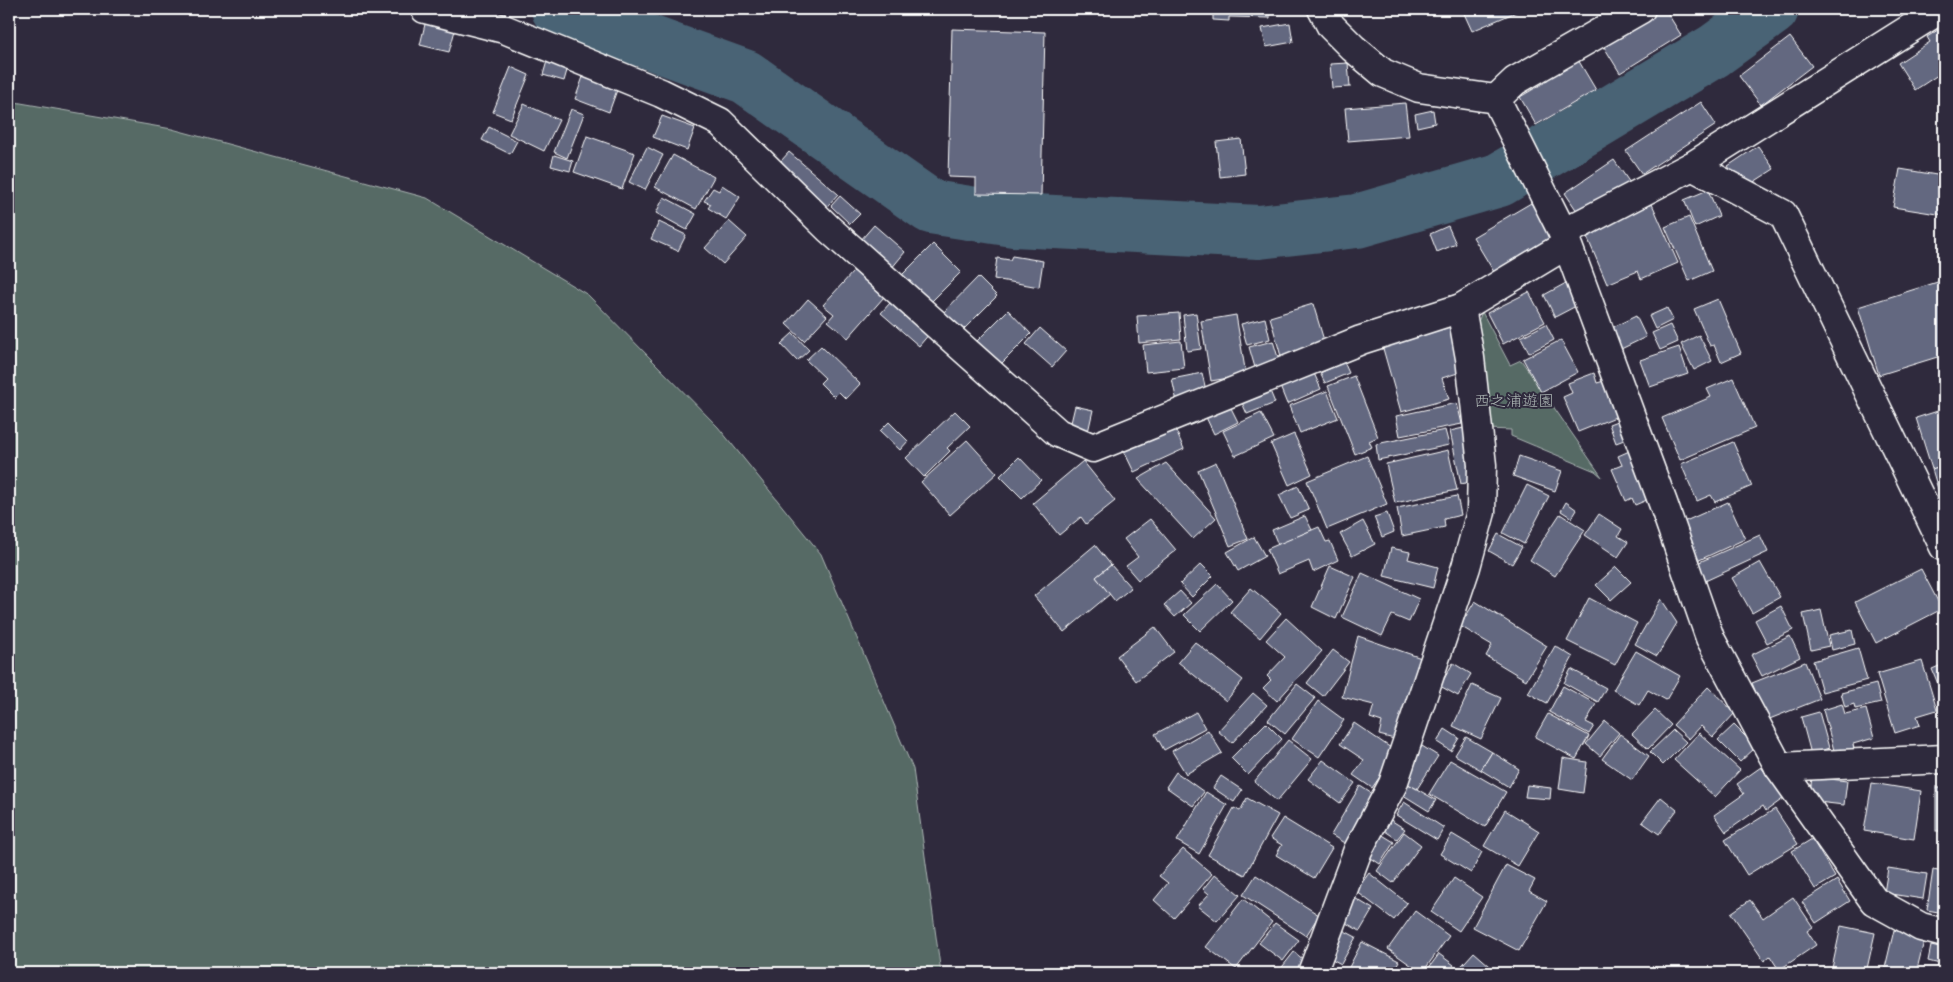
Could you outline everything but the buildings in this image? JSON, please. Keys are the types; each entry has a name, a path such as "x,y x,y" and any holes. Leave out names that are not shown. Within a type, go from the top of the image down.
{"street":[{"path":"425,9 504,30 661,94 720,122 829,229 1058,433 1094,448 1361,340 1461,308 1564,239 1692,166 1941,9"},
{"path":"1322,9 1331,26 1352,48 1383,74 1419,88 1500,107"},
{"path":"1500,107 1516,81 1641,9"},
{"path":"1500,107 1564,239 1663,503 1710,638 1779,768 1874,901 1921,927 1944,933"},
{"path":"1692,166 1783,214 1944,547"},
{"path":"1312,973 1358,850 1393,784 1466,567 1481,512 1481,456 1470,358 1461,308"},
{"path":"1779,768 1944,759"}],"green space":[{"path":"9,101 172,129 427,198 588,295 718,427 821,554 913,769 941,973 9,973"},
{"name":"西之浦遊園","path":"1482,312 1510,365 1521,360 1602,477 1595,471 1511,436 1511,430 1488,429 1475,329"}],"waterway":[{"path":"558,9 746,77 931,207 1014,220 1259,232 1357,221 1499,180 1714,51 1772,9"}]}
